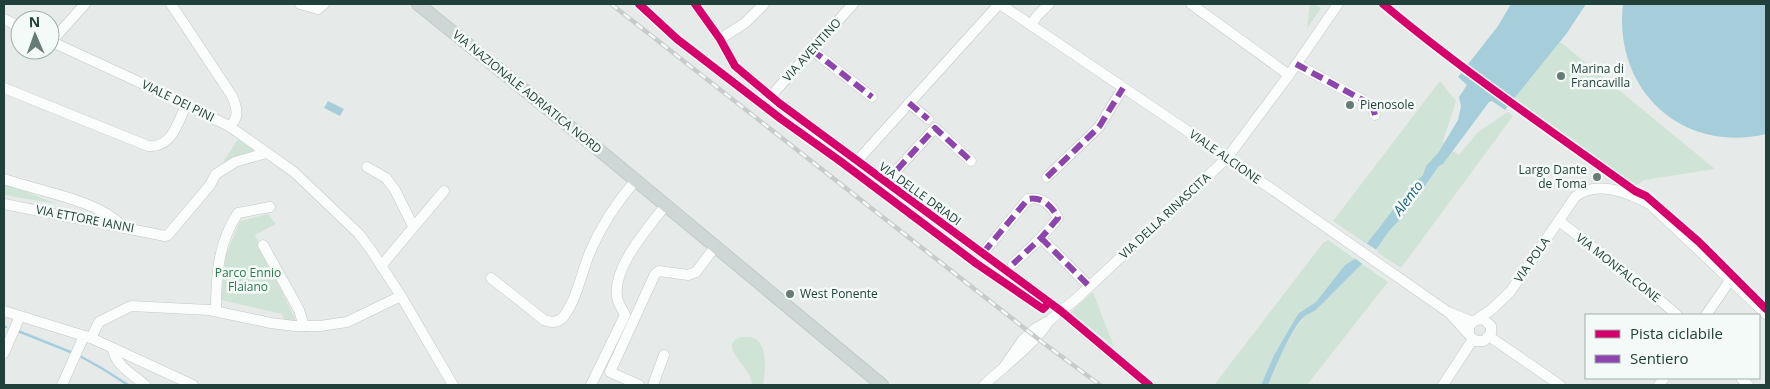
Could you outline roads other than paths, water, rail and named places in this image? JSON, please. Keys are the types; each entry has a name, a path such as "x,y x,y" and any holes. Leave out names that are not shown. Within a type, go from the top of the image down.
{"main road":[{"name":"VIA NAZIONALE ADRIATICA NORD","path":"418,4 882,385"}],"street":[{"path":"60,31 85,4"},
{"name":"VIALE DEI PINI","path":"60,45 229,126 235,121 236,104 171,4"},
{"path":"300,4 318,9 324,4"},
{"name":"VIA DELLE DRIADI","path":"695,4 720,39 735,66 800,120 1061,312 1149,385"},
{"path":"720,39 745,23 764,4"},
{"name":"VIA AVENTINO","path":"771,96 853,4"},
{"path":"857,161 1000,4"},
{"name":"VIALE ALCIONE","path":"1000,4 1227,158 1448,312 1471,337"},
{"path":"1031,25 1049,4"},
{"path":"1192,4 1289,74"},
{"name":"VIA DELLA RINASCITA","path":"984,385 1042,333 1050,320 1061,312 1227,158 1338,4"},
{"path":"812,50 872,97"},
{"path":"1296,64 1372,105 1375,115"},
{"path":"4,88 148,146 156,147 170,139 186,106"},
{"path":"1047,177 1099,127 1123,88"},
{"path":"909,103 928,119"},
{"path":"229,126 294,172 359,234 401,296 453,385"},
{"name":"VIA DELLE DRIADI","path":"885,183 935,128 971,161"},
{"name":"VIA ETTORE IANNI","path":"4,204 123,226 165,236 168,235 210,185 216,174 235,162 266,153"},
{"path":"367,167 386,178 395,190 413,226"},
{"path":"4,179 70,198 109,214 123,226"},
{"path":"491,278 544,320 550,322 560,320 566,314 590,251 613,209 635,181"},
{"name":"VIA POLA","path":"1474,321 1491,310 1510,292 1575,197 1580,192 1593,189 1606,189 1631,194 1651,204 1731,279"},
{"path":"381,266 444,191"},
{"path":"983,253 1028,199 1033,198 1046,202 1058,218 1041,238 1013,264"},
{"path":"591,385 626,315 618,300 620,273 637,242 665,206"},
{"path":"216,311 216,279 220,254 228,228 238,213 270,207"},
{"name":"VIA MONFALCONE","path":"1559,221 1640,283 1676,314"},
{"path":"1041,238 1089,286"},
{"path":"263,245 300,310 304,326"},
{"path":"638,385 610,372 655,274 659,271 688,275 696,272 715,248"},
{"path":"1707,314 1731,279 1766,314"},
{"path":"62,385 76,354 99,322 131,306 216,311 271,323 320,326 348,322 401,296"},
{"path":"4,311 87,337 193,385"},
{"name":"VIALE ALCIONE","path":"1448,312 1474,321"},
{"path":"4,353 20,316"},
{"path":"1445,384 1471,337 1469,327 1474,321 1483,319 1489,323 1492,330 1490,337 1480,342 1471,337"},
{"path":"1490,337 1560,385"},
{"path":"114,350 115,358 120,364 145,385"},
{"path":"653,385 664,355"}],"water":[{"name":"Alento","path":"1511,4 1586,4 1567,33 1505,110 1492,101 1489,102 1375,251 1316,310 1300,321 1284,348 1268,385 1261,385 1274,355 1299,313 1316,302 1345,265 1355,259 1412,185 1423,175 1426,166 1438,153 1458,120 1461,106 1459,97 1467,85 1458,77 1498,26"},
{"path":"1623,4 1766,4 1766,134 1735,138 1707,134 1681,124 1659,109 1642,88 1629,63 1623,35"},
{"path":"328,101 344,109 340,116 324,108"}],"waterway":[{"path":"18,331 73,353"},
{"path":"78,355 128,385"}],"railway":[{"path":"611,4 1042,342 1100,385"}],"place":[{"name":"Marina di Francavilla","path":"1561,76"},
{"name":"Pienosole","path":"1350,105"},
{"name":"Largo Dante de Toma","path":"1597,177"},
{"name":"West Ponente","path":"790,294"}],"park label":[{"name":"Parco Ennio Flaiano","path":"248,280"}]}
